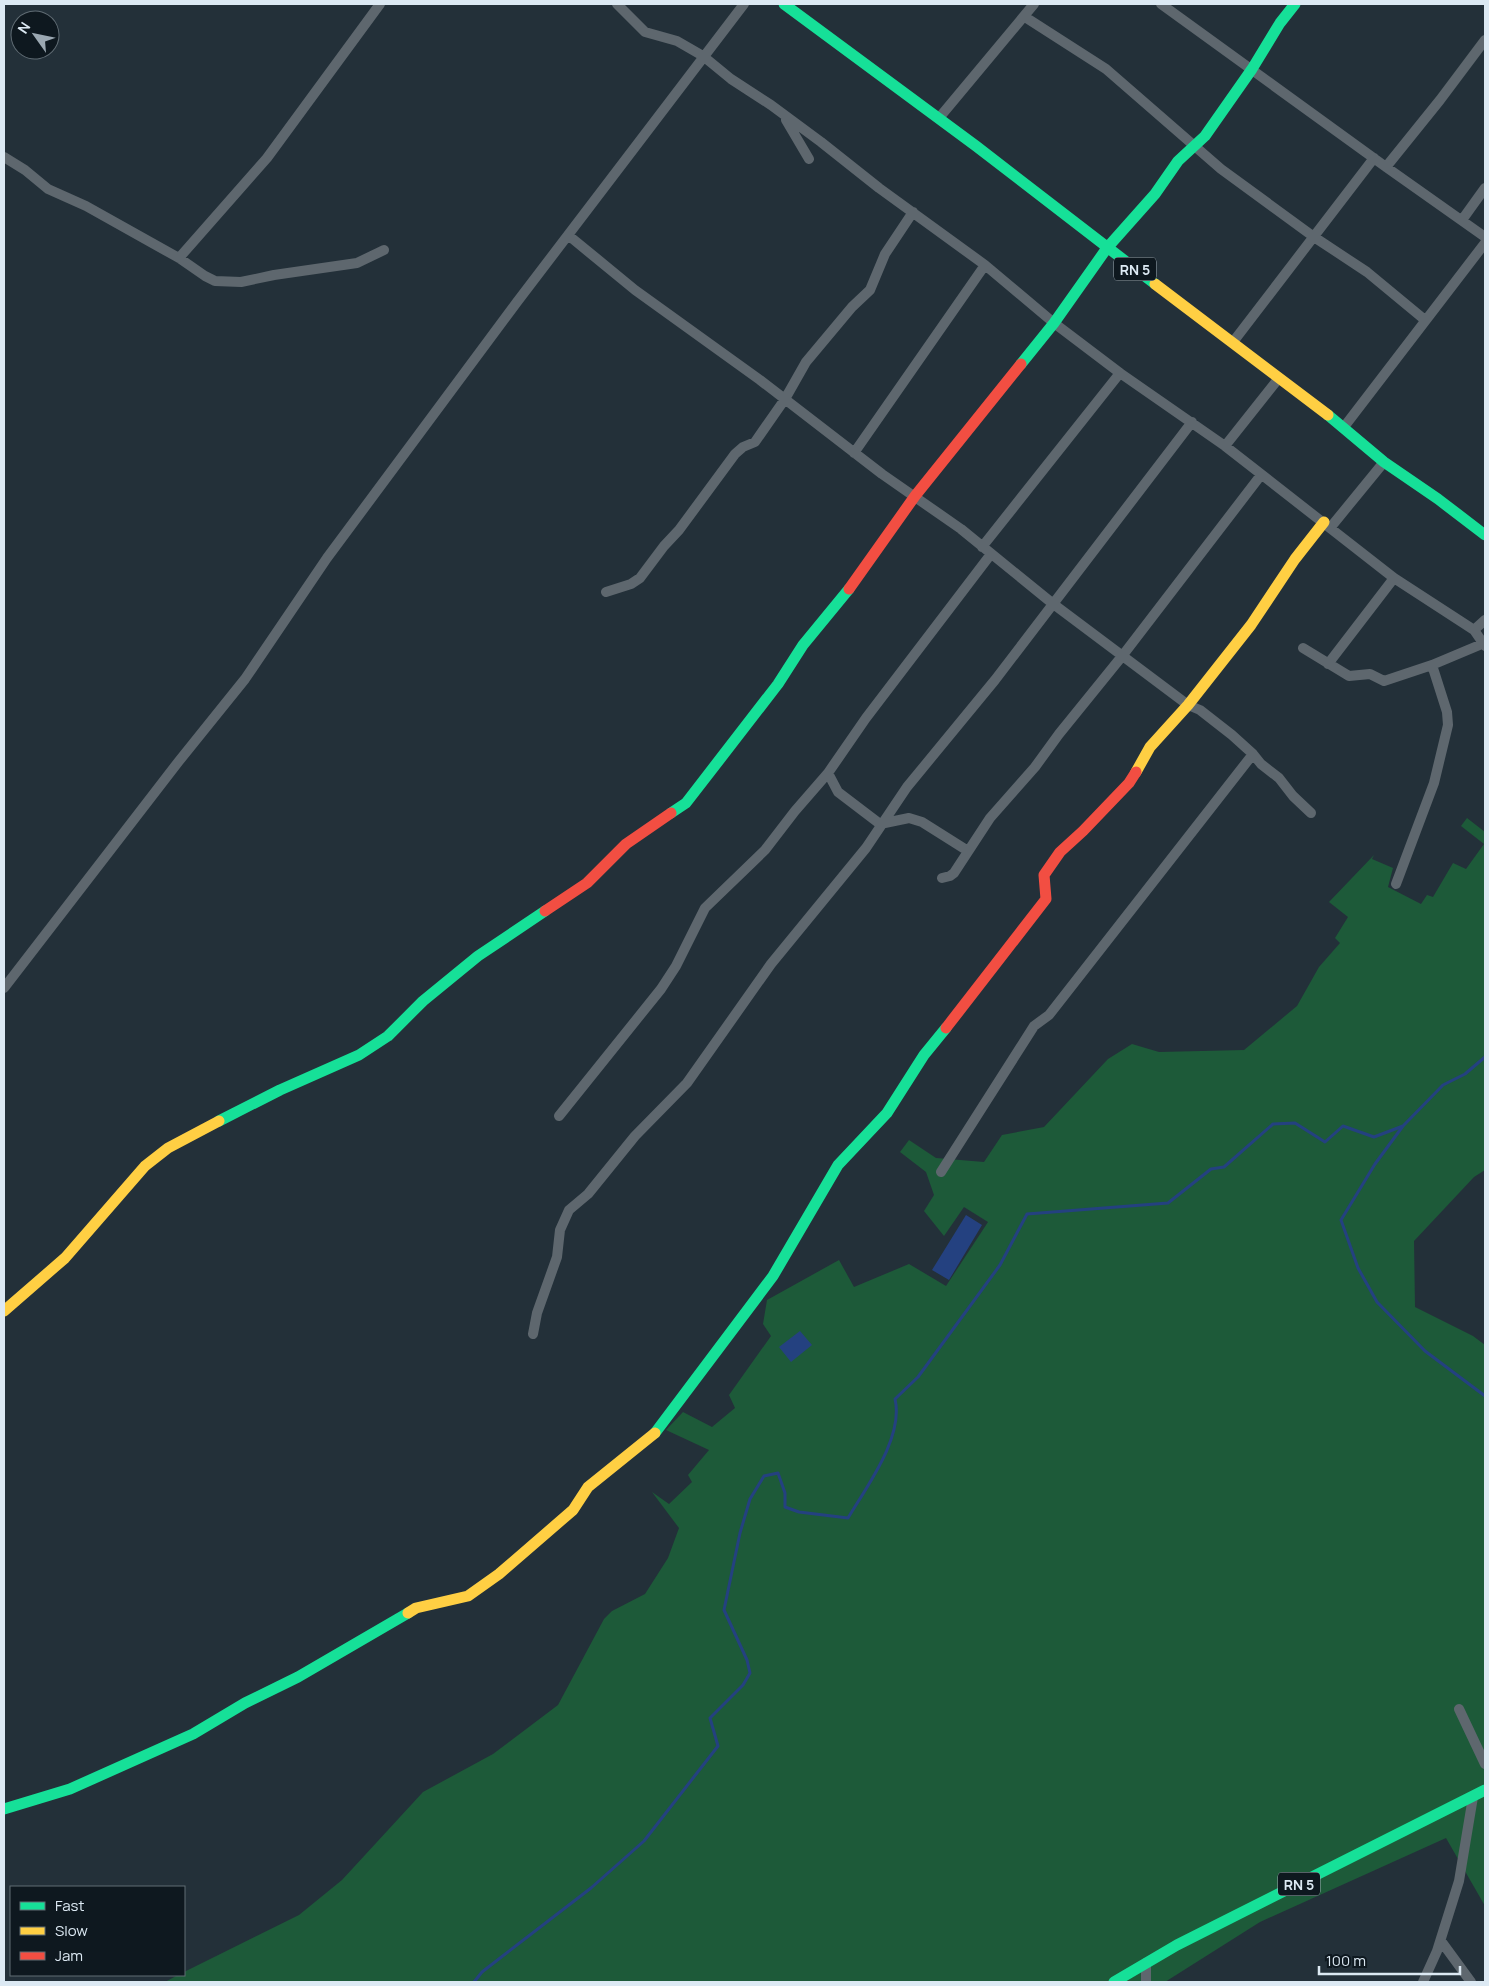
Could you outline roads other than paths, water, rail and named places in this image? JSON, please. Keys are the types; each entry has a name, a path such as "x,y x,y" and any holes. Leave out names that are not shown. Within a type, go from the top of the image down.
{"street":[{"path":"179,258 267,158 380,4"},
{"path":"617,4 645,32 677,42 703,56 731,79 783,114 985,265 1054,323 1120,373 1225,446 1394,578 1474,630 1484,645 1384,681 1370,674 1348,676 1303,648"},
{"path":"4,988 179,761 245,679 327,558 568,235 744,4"},
{"name":"RN 5","path":"784,4 939,118 1106,248 1344,427 1384,462 1485,536"},
{"path":"939,118 1034,4"},
{"path":"1161,4 1485,237"},
{"path":"4,1311 65,1258 155,1158 168,1148 273,1094 342,1064 388,1036 423,1001 478,956 587,882 626,844 686,803 778,684 802,645 855,581 915,496 1054,323 1106,248 1153,196 1176,163 1205,136 1252,69 1280,23 1295,4"},
{"path":"1025,17 1106,69 1221,169 1314,237 1366,272 1425,320"},
{"path":"1386,167 1485,40"},
{"path":"783,114 809,159"},
{"path":"4,157 25,170 48,189 82,204 179,258 215,281 241,282 274,275 358,263 384,250"},
{"path":"1233,342 1374,158"},
{"path":"1462,220 1485,188"},
{"path":"606,592 631,584 640,578 664,546 679,530 735,454 743,447 755,442 785,399 806,362 852,307 870,290 885,254 913,212"},
{"path":"568,235 635,290 982,546 1052,603 1188,705 1200,710 1253,754 1261,764 1280,778 1293,796 1311,813"},
{"path":"1344,427 1485,243"},
{"path":"854,453 985,265"},
{"path":"982,546 1120,373"},
{"path":"1225,446 1278,378"},
{"path":"533,1334 537,1314 557,1256 560,1230 569,1210 588,1194 635,1136 687,1083 770,964 866,848 880,824 907,787 995,680 1192,422"},
{"path":"4,1809 70,1789 193,1734 245,1703 298,1677 416,1608 468,1596 499,1574 570,1514 588,1487 632,1453 659,1429 769,1281 838,1164 887,1113 924,1055 1046,899 1044,875 1060,852 1084,831 1129,783 1150,747 1188,705 1252,625 1295,559 1384,462"},
{"path":"942,878 952,875 990,818 1035,767 1261,475"},
{"path":"559,1116 661,989 676,966 705,908 765,850 828,773 866,718 991,554"},
{"path":"1328,664 1394,578"},
{"path":"1474,630 1485,620"},
{"path":"1396,884 1434,783 1448,725 1447,712 1432,664"},
{"path":"941,1172 1034,1026 1049,1015 1253,754"},
{"path":"828,773 838,792 880,824 909,818 922,822 968,851"},
{"path":"1459,1709 1485,1764"},
{"name":"RN 5","path":"1114,1982 1177,1945 1485,1790"},
{"path":"1423,1982 1441,1941 1458,1881 1473,1797"},
{"path":"1441,1941 1470,1982"},
{"path":"1146,1963 1146,1982"}],"water":[{"path":"966,1215 982,1225 949,1280 932,1270"},
{"path":"800,1331 812,1345 791,1362 779,1347"}],"waterway":[{"path":"474,1982 482,1972 591,1888 644,1841 718,1746 710,1718 743,1685 750,1673 747,1660 724,1610 740,1533 750,1499 764,1476 778,1473 785,1493 785,1507 799,1512 848,1518 874,1476 889,1445 896,1414 895,1399 918,1377 1000,1265 1027,1214 1168,1203 1211,1169 1224,1167 1273,1124 1295,1123 1325,1142 1343,1126 1374,1137 1403,1126 1443,1085 1465,1074 1485,1057"},
{"path":"1403,1126 1375,1164 1341,1220 1358,1268 1377,1302 1425,1351 1485,1396"}]}
